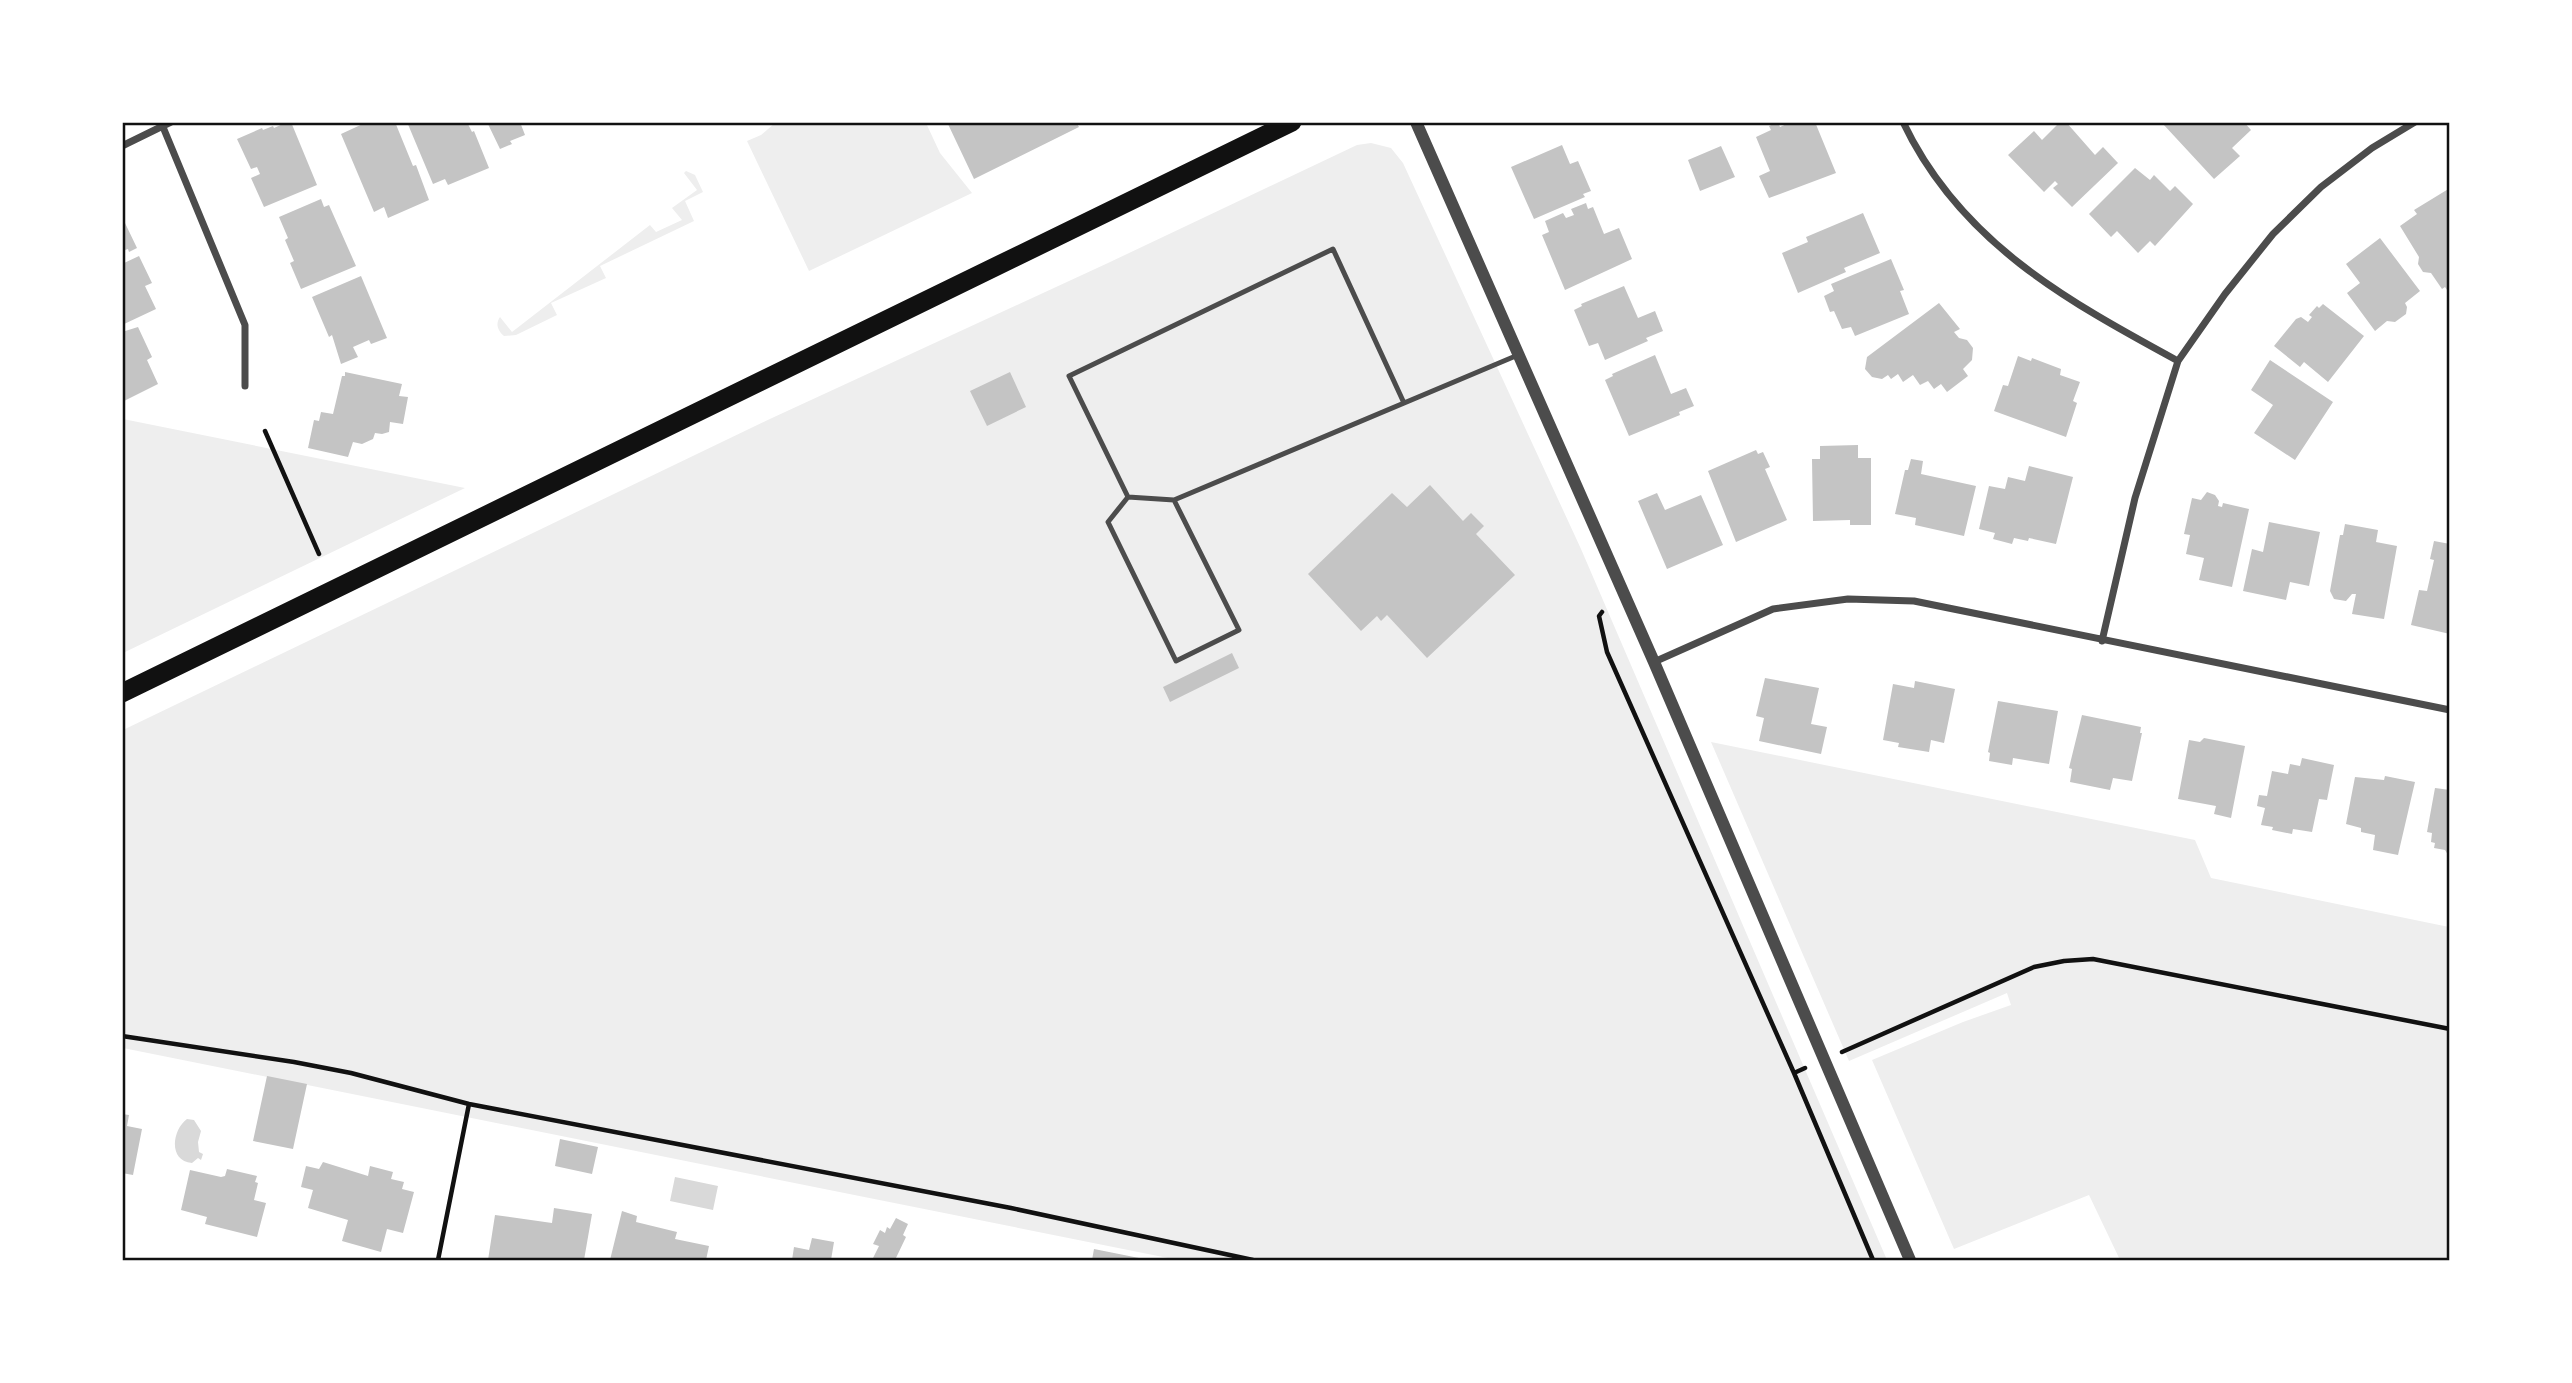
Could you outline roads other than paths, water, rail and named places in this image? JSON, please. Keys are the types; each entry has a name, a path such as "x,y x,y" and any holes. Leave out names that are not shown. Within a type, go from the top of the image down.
{"highway":[{"path":"122,693 1292,122"}],"street":[{"path":"122,146 172,122"},
{"path":"1416,122 1654,662 1910,1261"},
{"path":"1903,122 1919,156 1964,215 2022,267 2079,307 2178,361"},
{"path":"2102,641 2135,498 2178,361 2225,294 2273,234 2321,187 2372,148 2415,122"},
{"path":"163,127 245,325 245,386"},
{"path":"1654,662 1773,609 1848,598 1914,601 2449,710"}],"lane":[{"path":"1128,497 1069,376 1333,249 1404,403"},
{"path":"1128,497 1174,500 1518,355"},
{"path":"1128,497 1108,522 1176,661 1239,630 1174,500"}]}
